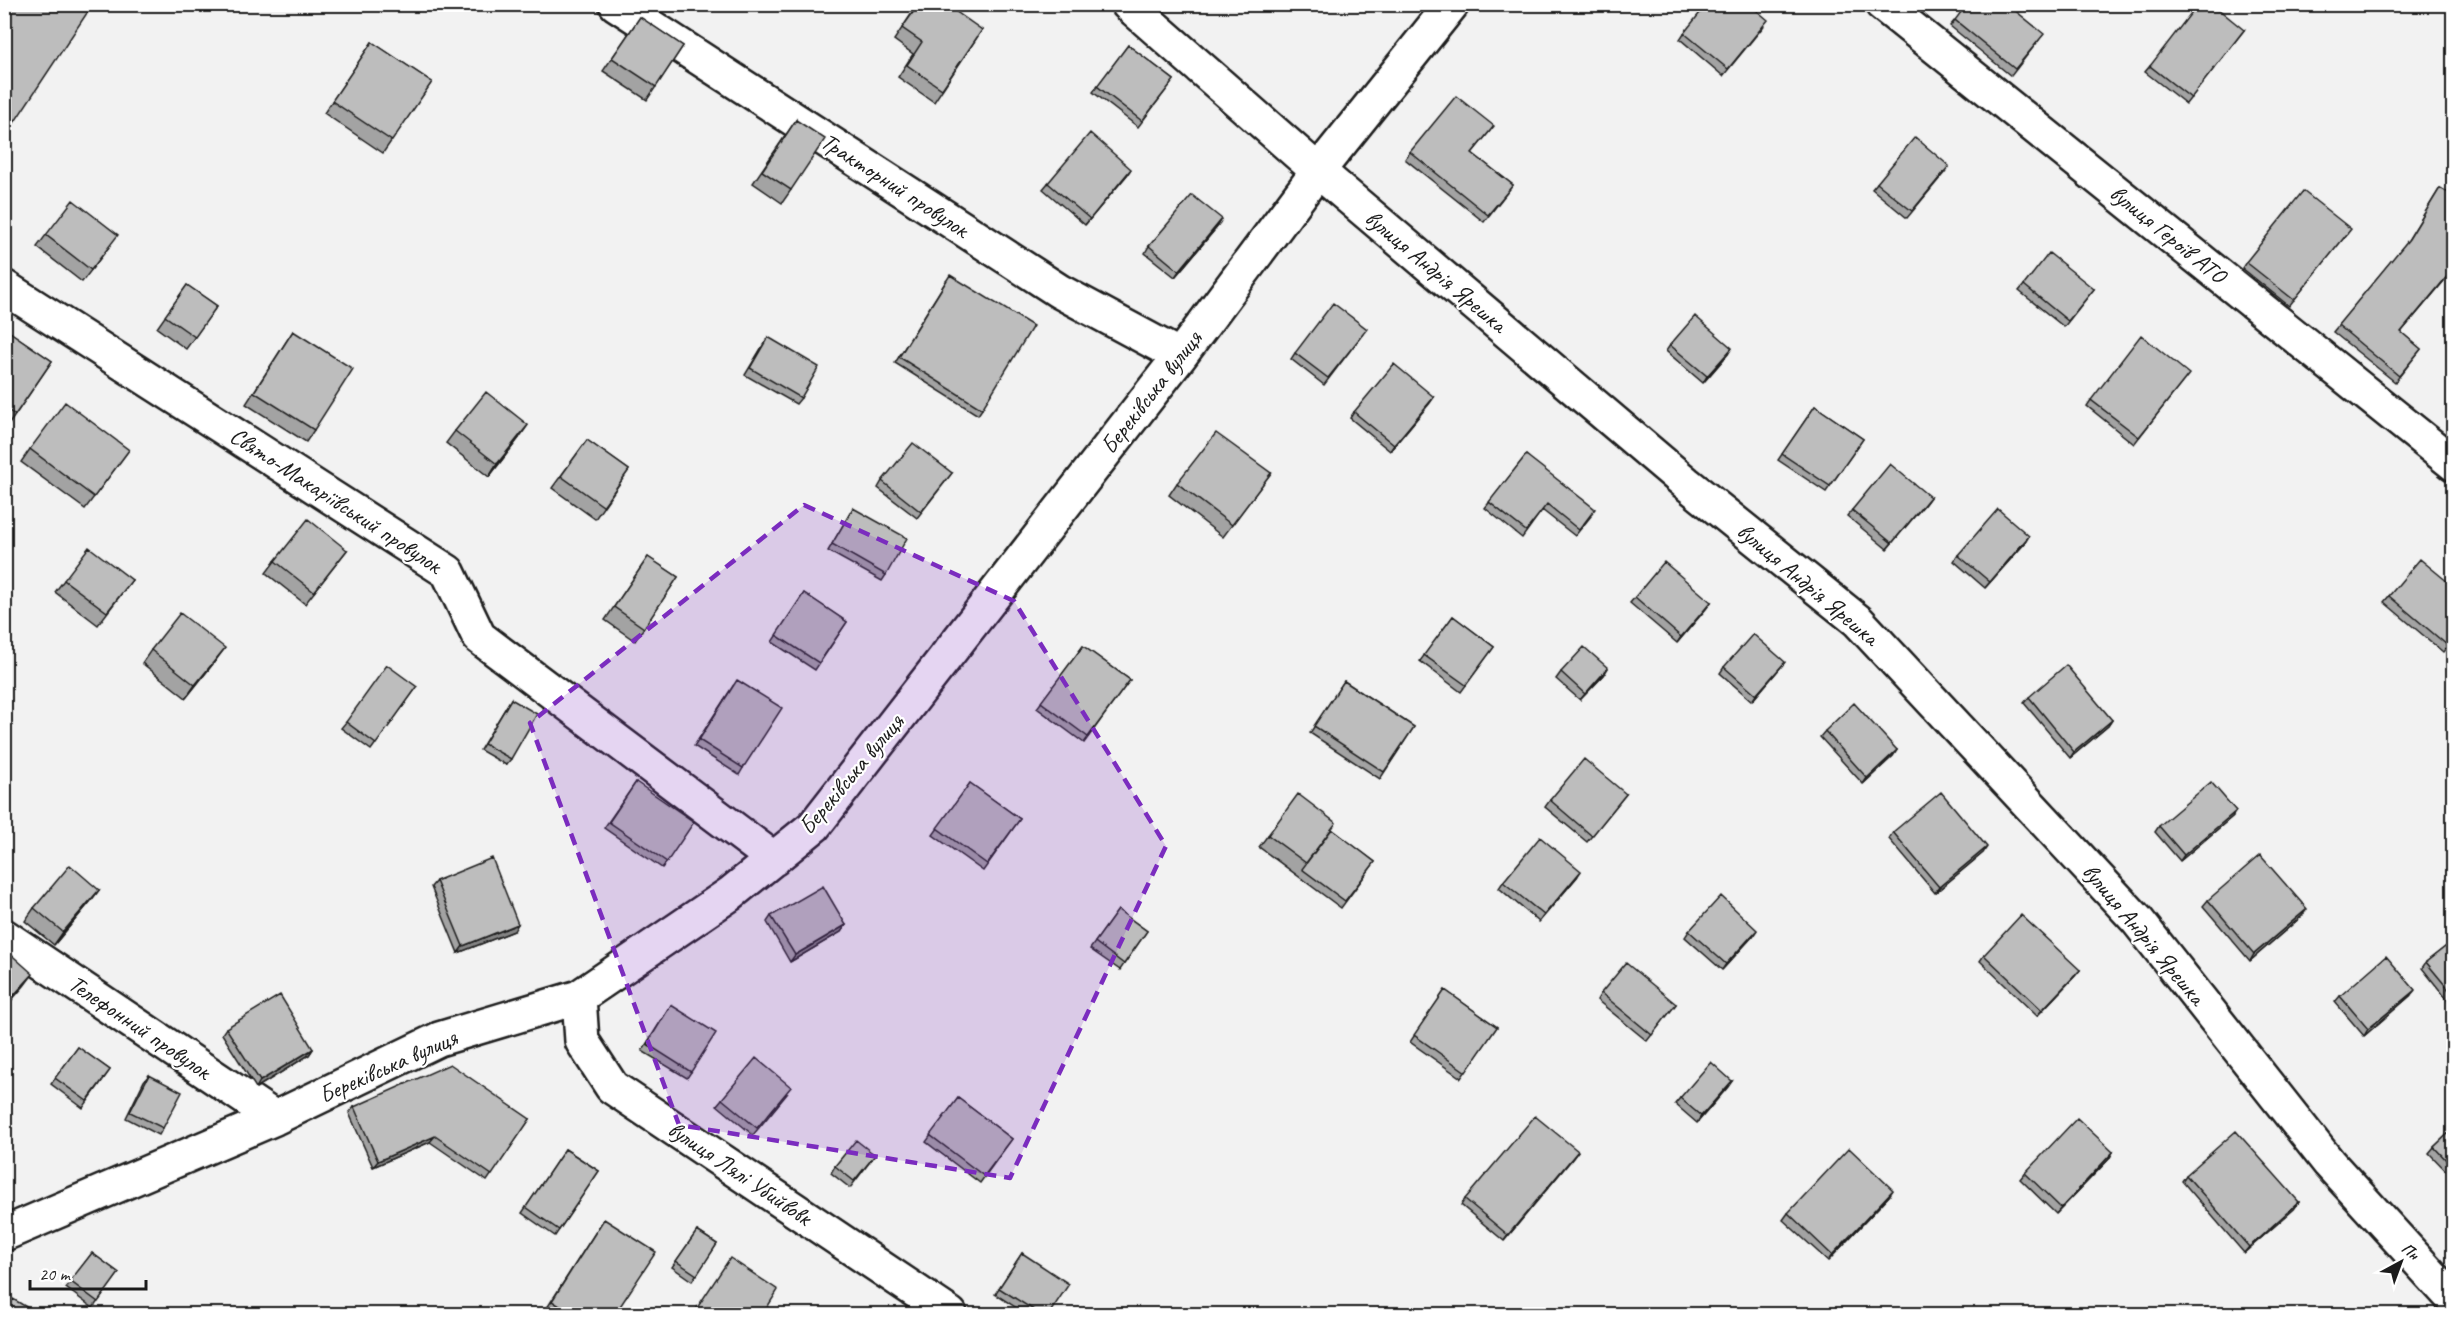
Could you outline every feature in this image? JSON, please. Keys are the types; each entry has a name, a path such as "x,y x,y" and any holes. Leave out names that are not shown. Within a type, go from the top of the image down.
{"street":[{"name":"Тракторний провулок","path":"616,4 1059,291 1180,356"},
{"name":"вулиця Андрія Ярешка","path":"1128,4 1318,171 1686,483 1858,621 2137,920 2329,1163 2454,1300"},
{"name":"Береківська вулиця","path":"4,1234 275,1118 439,1039 579,997 730,894 814,826 1180,356 1318,171 1452,4"},
{"name":"вулиця Героїв АТО","path":"1882,4 2454,464"},
{"name":"Свято-Макаріївський провулок","path":"4,287 448,572 479,637 774,859"},
{"name":"Телефонний провулок","path":"4,936 275,1118"},
{"name":"вулиця Лялі Убийвовк","path":"579,997 582,1041 612,1087 950,1314"}],"highlighted area":[{"path":"804,505 1014,601 1166,846 1010,1178 679,1125 530,723"}],"building":[{"path":"4,4 93,4 16,120 4,112"},
{"path":"919,4 945,4 982,30 942,89 907,65 922,42 902,28"},
{"path":"1707,4 1749,4 1768,20 1728,69 1684,33"},
{"path":"1967,4 2007,4 2044,34 2015,69 1955,20"},
{"path":"2198,4 2212,4 2244,30 2191,98 2150,66"},
{"path":"640,17 683,46 656,87 612,58"},
{"path":"372,42 432,82 392,141 332,101"},
{"path":"1128,45 1174,80 1142,121 1097,86"},
{"path":"1456,96 1494,126 1472,153 1513,185 1488,215 1410,152"},
{"path":"796,120 825,139 791,190 762,171"},
{"path":"1090,133 1131,169 1090,219 1048,183"},
{"path":"1915,137 1949,166 1912,211 1877,183"},
{"path":"2440,188 2454,196 2454,268 2401,332 2421,349 2399,376 2338,325 2409,239"},
{"path":"2303,191 2351,229 2294,300 2246,262"},
{"path":"1192,195 1222,219 1179,271 1149,246"},
{"path":"73,200 118,235 91,270 46,235"},
{"path":"2049,253 2094,289 2068,321 2024,285"},
{"path":"950,275 1033,326 982,409 899,357"},
{"path":"187,285 217,306 195,337 165,316"},
{"path":"1333,303 1367,329 1328,378 1295,353"},
{"path":"1695,316 1732,348 1707,376 1670,345"},
{"path":"4,328 52,361 15,415 4,407"},
{"path":"293,331 353,369 314,430 254,392"},
{"path":"2141,335 2189,374 2139,437 2091,400"},
{"path":"768,337 819,367 801,398 750,368"},
{"path":"1394,364 1434,397 1394,445 1354,412"},
{"path":"486,392 528,425 497,464 455,431"},
{"path":"65,402 129,450 94,497 30,449"},
{"path":"1815,406 1863,439 1830,486 1782,454"},
{"path":"1216,433 1271,473 1232,525 1177,483"},
{"path":"587,440 629,470 603,506 561,476"},
{"path":"913,443 952,473 921,512 882,481"},
{"path":"1526,455 1595,509 1579,530 1547,504 1526,531 1489,502"},
{"path":"1890,464 1930,497 1892,543 1852,510"},
{"path":"853,508 907,538 886,575 832,544"},
{"path":"1998,509 2029,536 1990,582 1958,555"},
{"path":"308,519 347,550 314,592 275,561"},
{"path":"89,547 132,580 107,612 64,580"},
{"path":"648,557 678,577 644,628 614,607"},
{"path":"2420,559 2454,587 2454,638 2447,645 2389,596"},
{"path":"1664,562 1711,602 1681,637 1635,597"},
{"path":"804,593 847,622 819,663 776,635"},
{"path":"180,613 225,648 195,685 151,650"},
{"path":"1453,616 1494,647 1466,685 1424,655"},
{"path":"1753,634 1785,662 1756,695 1724,667"},
{"path":"1083,646 1130,680 1088,737 1041,702"},
{"path":"1584,647 1608,668 1585,694 1561,672"},
{"path":"387,665 417,687 376,744 346,722"},
{"path":"2066,665 2112,720 2074,752 2029,697"},
{"path":"737,680 782,708 743,768 699,740"},
{"path":"1344,681 1414,727 1384,772 1314,726"},
{"path":"511,699 537,714 511,759 484,744"},
{"path":"1854,703 1897,750 1867,778 1825,731"},
{"path":"1584,759 1626,794 1592,836 1550,800"},
{"path":"636,782 694,822 667,862 609,822"},
{"path":"2211,782 2236,811 2184,855 2159,826"},
{"path":"970,783 1020,819 987,864 937,828"},
{"path":"1941,792 1987,847 1939,887 1893,832"},
{"path":"1298,794 1336,823 1306,863 1268,835"},
{"path":"1332,829 1375,862 1345,901 1302,869"},
{"path":"1540,837 1581,871 1544,915 1503,882"},
{"path":"2260,855 2307,909 2254,954 2208,900"},
{"path":"492,858 518,924 463,946 436,881"},
{"path":"70,865 99,890 63,932 34,908"},
{"path":"823,886 846,925 795,955 771,916"},
{"path":"1721,896 1757,930 1726,964 1689,931"},
{"path":"1118,910 1147,931 1124,964 1095,942"},
{"path":"2021,915 2080,970 2042,1010 1984,955"},
{"path":"2454,940 2454,996 2426,962"},
{"path":"6,950 33,974 4,1006 4,952"},
{"path":"2386,956 2415,990 2368,1029 2340,996"},
{"path":"1626,963 1676,1004 1652,1035 1601,993"},
{"path":"1445,990 1497,1027 1466,1072 1414,1035"},
{"path":"280,995 313,1049 260,1081 226,1028"},
{"path":"671,1005 716,1033 691,1072 647,1044"},
{"path":"78,1047 110,1070 87,1101 55,1078"},
{"path":"756,1058 791,1087 757,1128 722,1099"},
{"path":"1711,1062 1732,1081 1701,1116 1680,1098"},
{"path":"450,1064 530,1119 492,1175 435,1136 378,1161 354,1107"},
{"path":"149,1075 182,1092 163,1128 130,1112"},
{"path":"958,1098 1012,1139 984,1176 930,1135"},
{"path":"1535,1116 1578,1151 1508,1235 1465,1199"},
{"path":"2077,1118 2113,1152 2061,1208 2025,1173"},
{"path":"2454,1128 2454,1168 2434,1147"},
{"path":"2236,1131 2299,1202 2249,1247 2186,1175"},
{"path":"856,1140 875,1155 854,1181 835,1166"},
{"path":"1849,1148 1893,1190 1832,1255 1788,1213"},
{"path":"565,1149 599,1171 559,1230 526,1207"},
{"path":"604,1219 656,1252 615,1314 572,1314 552,1301"},
{"path":"697,1231 717,1244 697,1275 676,1261"},
{"path":"92,1253 119,1273 98,1302 70,1281"},
{"path":"1022,1253 1069,1284 1049,1314 1040,1314 999,1288"},
{"path":"730,1258 778,1290 763,1314 693,1314"},
{"path":"13,1299 38,1314 4,1314"}]}
